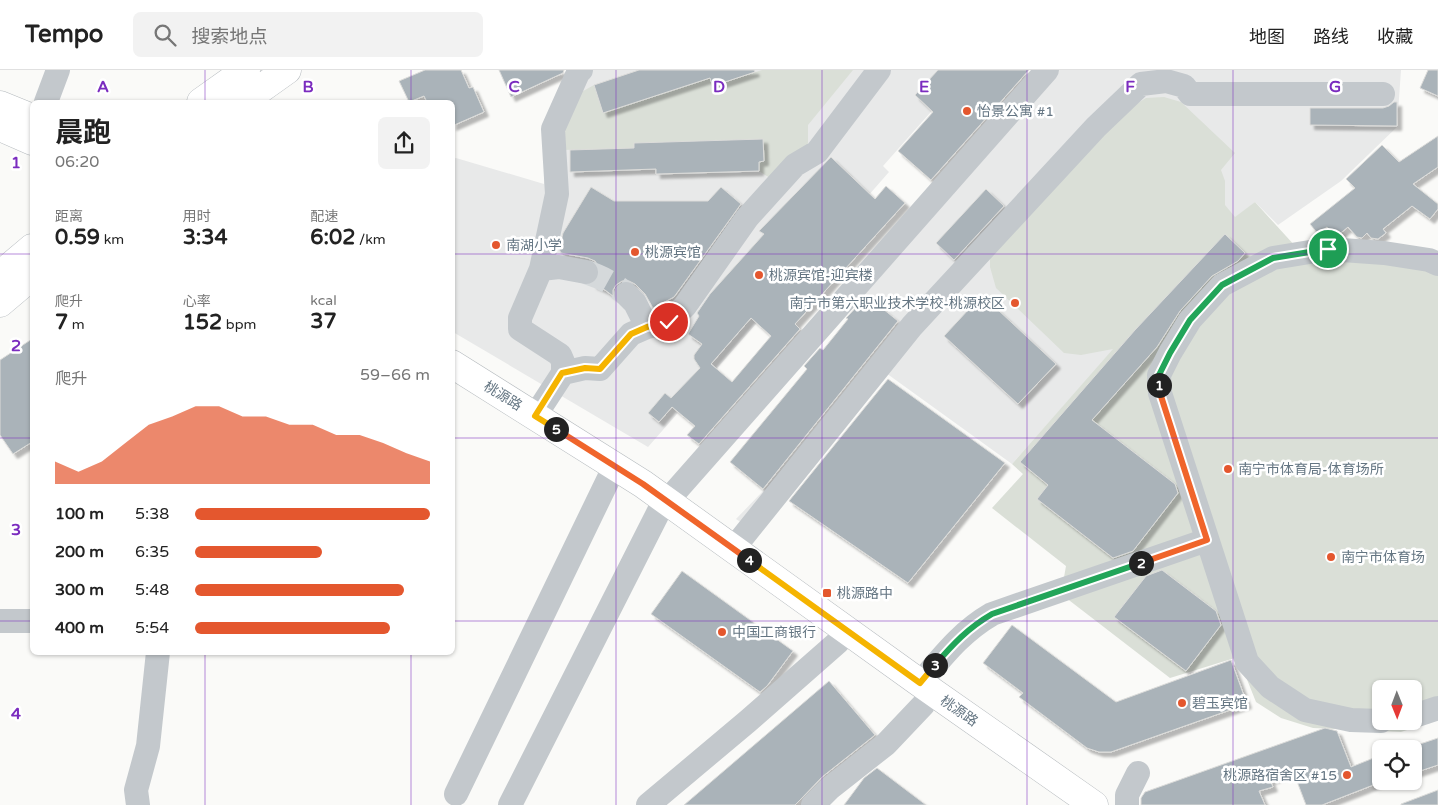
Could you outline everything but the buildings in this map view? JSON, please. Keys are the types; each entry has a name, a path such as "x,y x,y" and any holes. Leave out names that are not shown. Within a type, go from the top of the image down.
{"main road":[{"path":"204,100 246,70"},
{"path":"245,100 287,70"},
{"path":"0,105 30,117"},
{"path":"0,127 30,140"},
{"path":"0,275 30,250"},
{"path":"0,303 30,278"},
{"name":"桃源路","path":"455,366 643,484 663,506 838,642 1094,805"},
{"name":"桃源路","path":"455,384 636,494 663,506 733,548 922,694 1061,805"}],"street":[{"path":"47,100 58,70"},
{"path":"535,416 562,373 563,362 560,355 520,329 519,324 541,269 557,194 554,129 581,70"},
{"path":"562,373 585,368 600,369 631,334 647,327 669,322 685,306 747,218 795,165 818,152 879,70"},
{"path":"510,805 663,506 1047,70"},
{"path":"733,548 912,326 1096,127 1141,84 1166,81 1184,86 1190,94 1383,94"},
{"path":"1372,721 1351,720 1306,710 1270,687 1247,662 1160,393 1159,375 1190,320 1222,285 1273,258 1328,249 1384,253 1429,260 1438,264"},
{"path":"541,269 559,267 586,272"},
{"path":"626,294 635,303 647,327"},
{"path":"456,794 609,478"},
{"path":"813,805 830,788 886,744 922,694 954,643 974,625 992,614 1207,540"},
{"path":"0,621 30,620"},
{"path":"648,805 838,642"},
{"path":"138,805 136,790 148,746 158,655"},
{"path":"1422,713 1438,708"},
{"path":"1127,805 1127,795 1138,773"}],"shaded area":[{"path":"573,70 968,70 883,166 889,172 648,447 455,333 455,158 544,184 544,144"},
{"path":"762,70 853,70 808,125 808,145 770,178 759,171 759,162 764,161 763,139 634,143 634,148 563,150 562,125 576,95 594,85 603,112 710,78 713,86"},
{"name":"南宁市第六职业技术学校-桃源校区","path":"1058,70 1401,70 1397,127 1341,181 1278,225 1255,202 1146,313 1012,464 886,373 757,533 736,519 764,490 901,324 865,294"},
{"name":"南宁市体育局-体育场所","path":"1164,97 1181,102 1235,153 1221,170 1225,181 1225,205 1235,217 1255,202 1296,247 1438,252 1438,720 1422,725 1422,680 1372,680 1372,730 1407,730 1401,732 1313,728 1281,718 1256,702 1238,657 1170,678 1061,594 1066,566 992,508 1023,474 1012,464 1113,349 1081,355 1064,353 996,288 990,267 990,255 1130,108 1146,98"}],"tunnel":[{"path":"586,272 607,281 626,294"}],"place":[{"name":"怡景公寓 #1","path":"967,111"},
{"name":"南湖小学","path":"496,245"},
{"name":"桃源宾馆","path":"635,252"},
{"name":"桃源宾馆-迎宾楼","path":"759,275"},
{"name":"南宁市第六职业技术学校-桃源校区","path":"1015,303"},
{"name":"南宁市体育局-体育场所","path":"1228,469"},
{"name":"南宁市体育场","path":"1331,557"},
{"name":"桃源路中","path":"827,593"},
{"name":"中国工商银行","path":"722,632"},
{"name":"碧玉宾馆","path":"1182,703"},
{"name":"桃源路宿舍区 #15","path":"1347,775"}],"route":[{"path":"669,322 647,327 631,334 600,369 585,368 562,373 535,416 643,484 920,683 954,643 974,625 992,614 1207,540 1160,393 1159,375 1190,320 1222,285 1273,258 1328,249"}]}
